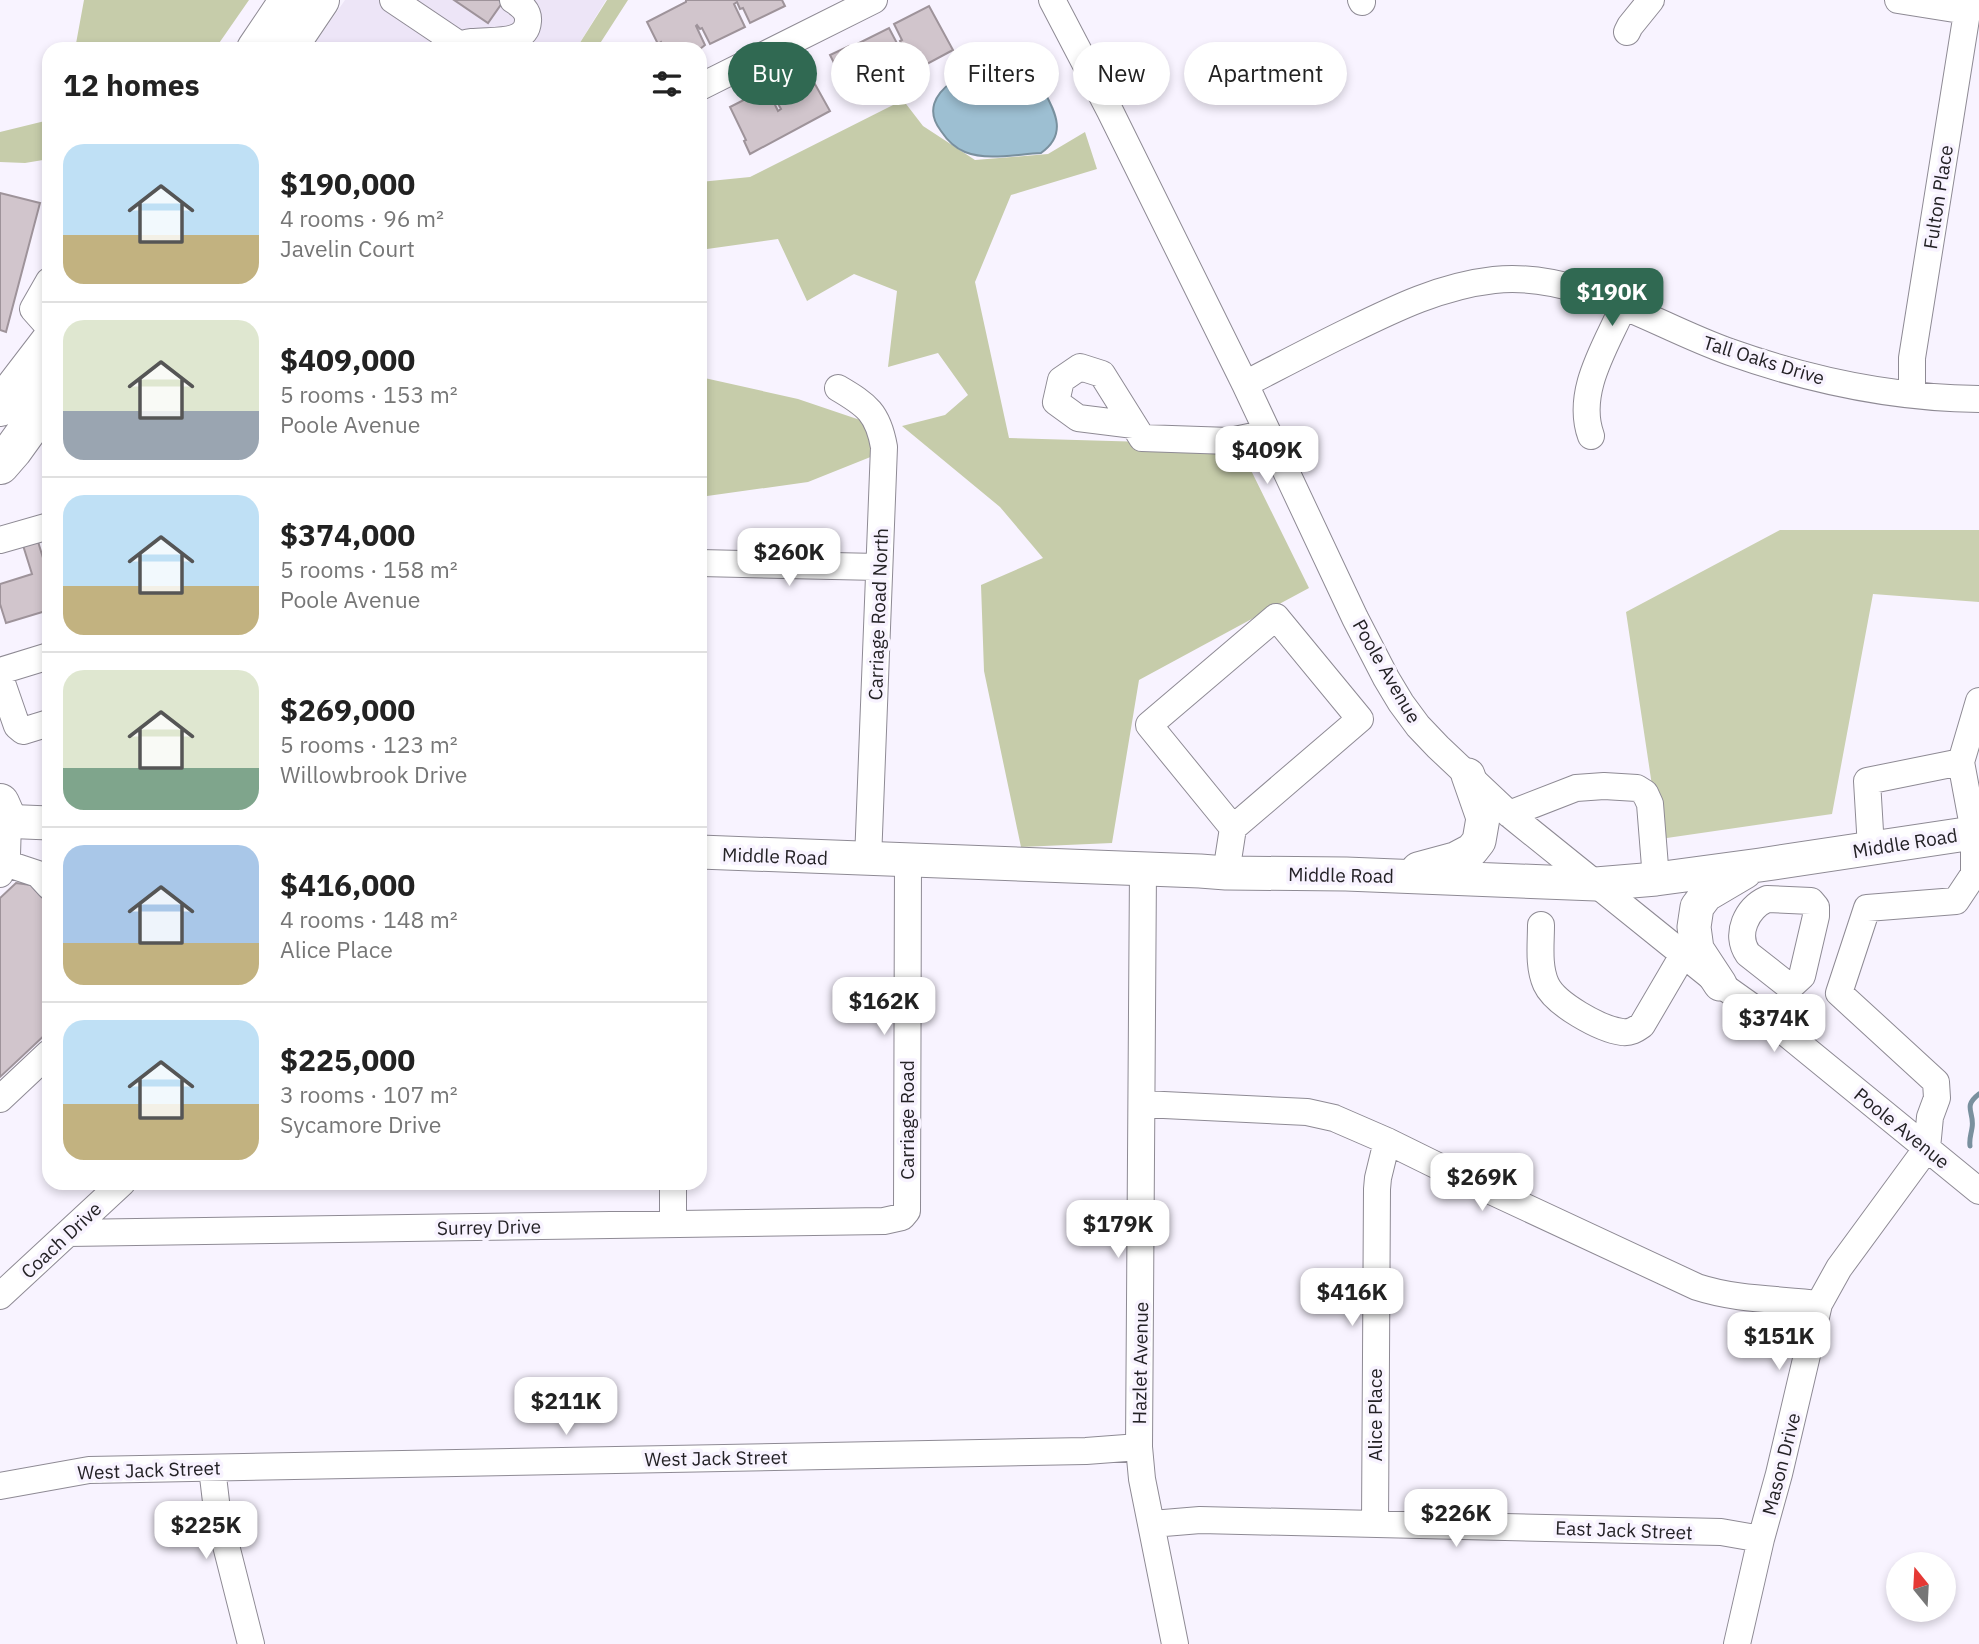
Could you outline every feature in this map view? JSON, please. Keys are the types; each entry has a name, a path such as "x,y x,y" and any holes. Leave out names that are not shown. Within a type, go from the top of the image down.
{"highway":[{"path":"261,42 289,0"},
{"path":"292,42 320,0"},
{"path":"0,407 42,353"},
{"path":"0,465 42,409"}],"main road":[{"path":"1392,876 1455,859 1472,850 1479,841 1483,818 1468,775"},
{"path":"3,815 42,822"},
{"name":"Middle Road","path":"707,852 908,862 1596,884 1760,865 1977,832"},
{"path":"1720,984 1697,949 1694,927 1697,907 1706,895 1760,865"}],"street":[{"path":"466,42 510,40 522,34 527,27 528,15 513,0"},
{"path":"528,42 538,25 538,12 531,0"},
{"path":"707,84 874,0"},
{"name":"Poole Avenue","path":"1052,0 1245,384 1355,618 1401,703 1418,726 1509,814 1683,955 1765,1016 1979,1191"},
{"path":"1627,33 1651,0"},
{"path":"1898,0 1968,6"},
{"path":"396,1 456,42"},
{"name":"Fulton Place","path":"1912,394 1912,358 1968,6"},
{"name":"Tall Oaks Drive","path":"1245,384 1403,304 1462,285 1513,279 1556,284 1583,291 1696,339 1779,367 1862,387 1979,399"},
{"path":"42,293 33,309 42,319"},
{"path":"1591,436 1586,406 1591,379 1623,307"},
{"name":"Carriage Road North","path":"838,388 862,402 878,423 884,447 868,860"},
{"path":"1134,425 1142,438 1230,441 1268,433"},
{"path":"0,540 42,528"},
{"path":"707,563 879,567"},
{"path":"1226,873 1233,828 1360,719 1276,617 1149,725 1233,828"},
{"path":"0,671 42,658"},
{"path":"0,677 17,726 23,731 42,725"},
{"path":"1927,1148 1930,1118 1937,1098 1937,1082 1839,993 1867,908 1956,901 1974,873 1977,832 1961,762 1979,701"},
{"path":"1871,848 1867,780 1961,762"},
{"path":"1509,814 1576,788 1637,788 1645,793 1650,804 1656,879"},
{"path":"3,815 8,848 3,869 38,874 42,878"},
{"name":"Carriage Road","path":"907,1211 908,862"},
{"path":"1760,865 1767,899"},
{"name":"Hazlet Avenue","path":"1143,869 1139,1447 1142,1479 1175,1644"},
{"path":"1765,1016 1802,976 1816,916 1816,907 1811,901 1767,899 1750,911 1745,920 1743,947 1790,987"},
{"path":"1541,925 1541,966 1553,996 1568,1008 1595,1022 1623,1032 1634,1031 1642,1025 1683,955"},
{"path":"0,1099 42,1060"},
{"path":"1143,1104 1307,1112 1334,1118 1697,1287 1732,1296 1819,1304"},
{"name":"Alice Place","path":"1375,1523 1377,1189 1387,1141"},
{"name":"Mason Drive","path":"1737,1644 1819,1304 1839,1268 1927,1148"},
{"name":"Coach Drive","path":"0,1296 114,1190"},
{"path":"673,1190 673,1224"},
{"name":"Surrey Drive","path":"68,1233 884,1221 902,1217 907,1211"},
{"name":"West Jack Street","path":"0,1486 89,1470 1086,1451 1139,1447"},
{"path":"212,1468 218,1510 251,1644"},
{"name":"East Jack Street","path":"1152,1524 1200,1520 1375,1523 1721,1532 1761,1539"}],"shaded area":[{"path":"345,0 606,0 580,42 316,42"}],"green space":[{"path":"84,0 249,0 220,42 76,42"},
{"path":"607,0 628,0 601,42 580,42"},
{"path":"893,105 907,105 923,126 975,160 1048,154 1085,132 1097,169 1011,195 975,282 1009,438 1146,442 1241,450 1309,588 1139,680 1112,843 1021,847 984,671 981,585 1043,558 1000,507 902,426 945,415 968,395 938,353 888,367 897,291 854,274 807,301 778,239 707,249 707,181 750,177"},
{"path":"42,122 42,160 0,162 0,132"},
{"path":"707,379 798,399 866,422 873,456 808,482 707,496"},
{"path":"1780,530 1979,530 1979,602 1873,594 1832,814 1660,839 1626,612"}],"water":[{"path":"944,89 944,105 1051,105 1057,130 1049,146 1041,153 993,157 974,155 951,143 941,131 934,117 934,104"}],"building":[{"path":"454,0 499,0 502,3 488,23"},
{"path":"686,0 782,0 785,6 750,23 737,2 734,4 745,27 710,44 702,28 697,25 704,42 657,42 647,22"},
{"path":"929,6 949,42 944,42 944,55 930,62 930,42 900,42 894,24"},
{"path":"889,28 896,42 861,42"},
{"path":"817,88 830,111 750,154 730,107 775,105 778,111 781,109 779,105 817,105"},
{"path":"0,193 40,203 6,332 0,330"},
{"path":"36,535 42,555 42,612 6,623 0,604 0,584 32,574 21,539"},
{"path":"16,883 31,885 42,897 42,1038 0,1077 0,898"}],"waterway":[{"path":"1970,1146 1970,1106 1979,1094"}]}
